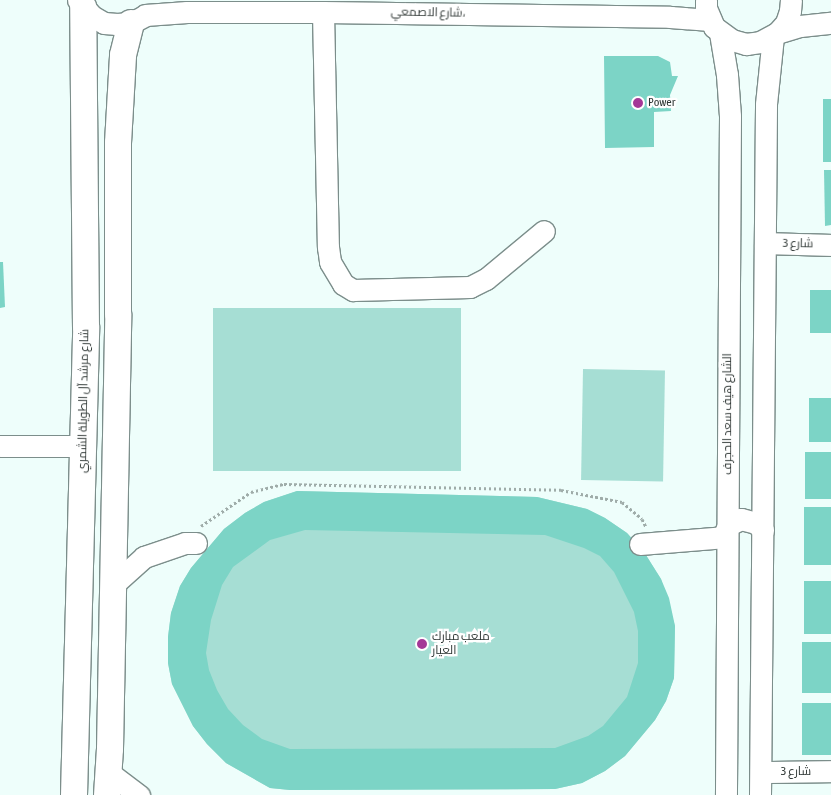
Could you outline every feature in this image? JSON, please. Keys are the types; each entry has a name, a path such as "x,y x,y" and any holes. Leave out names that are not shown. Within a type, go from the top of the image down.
{"main road":[{"name":"شارع مرشد آل الطويلة الشمري","path":"74,795 86,327 80,4"},
{"path":"108,783 115,499 118,143 123,55 145,13"},
{"path":"82,142 90,129 102,124 111,129 118,143"},
{"path":"83,446 92,450 97,456 100,495 106,500 115,499"},
{"path":"81,542 89,533 100,538 103,583 113,591"}],"street":[{"path":"760,795 766,85 775,35 786,23 791,0"},
{"name":"شارع الاصمعي،","path":"80,4 92,16 104,22 118,24 145,13 187,12 323,12 712,18"},
{"path":"323,12 328,248 330,262 343,284 353,290 470,287 486,279 544,232"},
{"path":"712,18 732,40 746,44 760,42 800,26 831,23"},
{"name":"الشارع هيف سعد الحجرف","path":"712,18 728,74 730,116 726,534 726,795"},
{"name":"شارع 3","path":"765,243 831,245"},
{"path":"0,446 83,446"},
{"path":"728,481 731,491 738,496 748,497 757,494 763,486"},
{"path":"646,544 726,534 729,525 741,518 756,523 763,530"},
{"path":"113,591 144,557 190,543"},
{"name":"شارع 3","path":"761,772 831,772"},
{"path":"108,783 139,795"}],"path":[{"path":"190,543 202,524 251,492 284,484 561,490 622,502 642,519 646,544"}],"green space":[{"path":"213,308 461,308 461,471 213,471"},
{"path":"583,369 665,370 663,481 581,480"},
{"name":"ملعب مبارك العيار","path":"297,491 537,497 587,509 605,518 627,533 644,552 661,579 675,626 674,678 666,701 655,720 625,756 605,771 582,783 555,789 290,790 270,788 226,763 207,744 193,726 172,684 168,663 168,637 171,613 180,586 191,568 224,529 245,513 264,502"}],"building":[{"name":"Power","path":"604,56 658,56 670,62 672,76 678,76 670,95 671,111 654,112 654,147 605,148"},
{"path":"823,99 831,99 831,162 823,162"},
{"path":"824,170 831,170 831,225 825,226"},
{"path":"0,262 3,262 5,307 0,308"},
{"path":"810,290 831,290 831,333 810,333"},
{"path":"809,398 831,398 831,442 809,442"},
{"path":"805,452 831,452 831,499 805,499"},
{"path":"297,491 537,497 587,509 605,518 627,533 644,552 661,579 669,598 675,626 674,678 666,701 655,720 625,756 605,771 582,783 555,789 290,790 270,788 226,763 207,744 193,726 172,684 168,663 168,637 171,613 180,586 191,568 224,529 245,513 264,502","holes":["305,530 545,535 584,548 600,556 614,572 634,612 638,631 638,663 627,697 603,726 588,736 555,748 290,749 262,739 243,725 228,709 217,690 209,670 206,653 211,620 222,585 233,567 270,540"]},
{"path":"804,507 831,507 831,565 804,565"},
{"path":"804,581 831,581 831,634 804,634"},
{"path":"802,642 831,642 831,693 802,693"},
{"path":"802,703 831,703 831,755 802,755"}],"place":[{"name":"Power","path":"638,103"},
{"name":"ملعب مبارك العيار","path":"422,644"}]}
